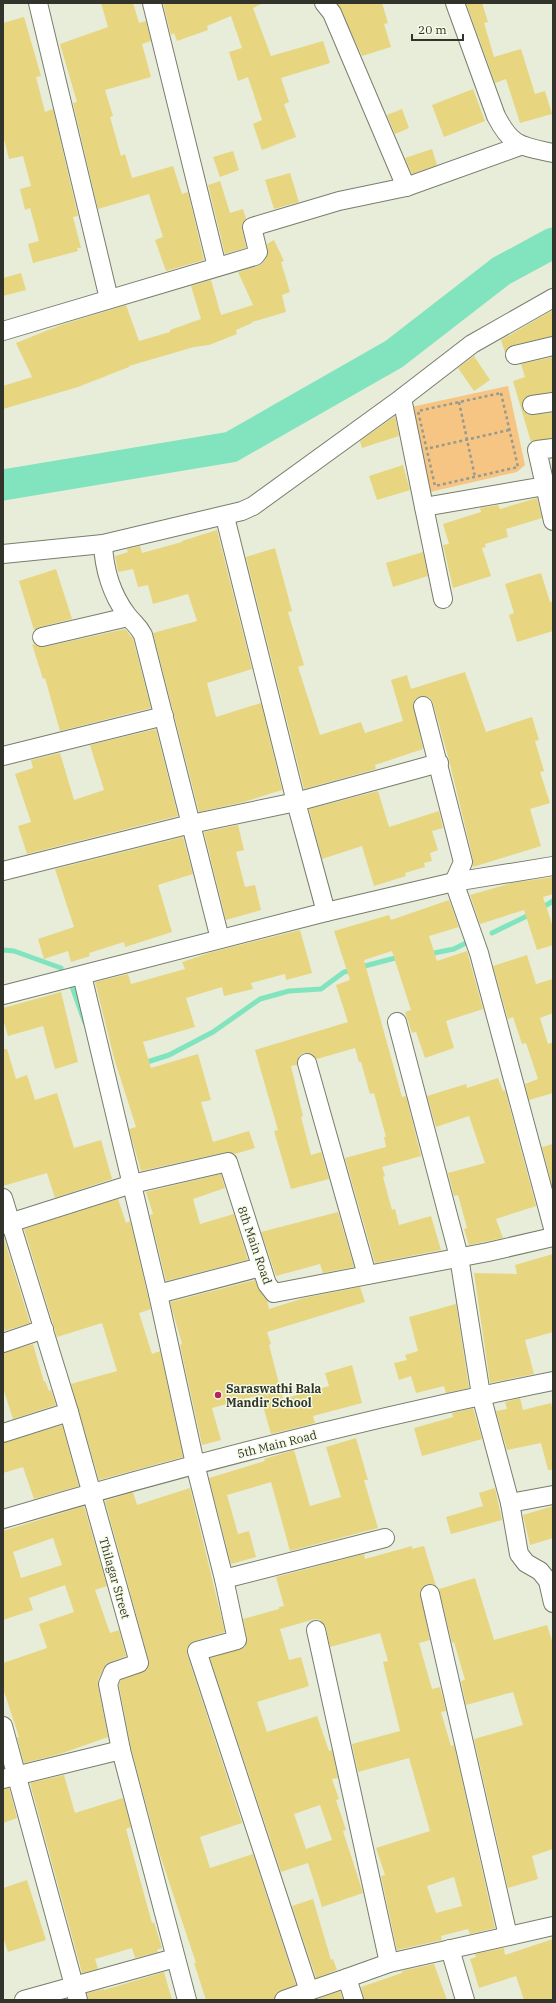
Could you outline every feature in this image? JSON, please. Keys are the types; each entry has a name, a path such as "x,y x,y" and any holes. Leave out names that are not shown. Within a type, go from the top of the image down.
{"street":[{"path":"38,3 109,299"},
{"path":"152,3 217,267"},
{"path":"324,3 332,13 406,187"},
{"path":"454,3 503,131 520,146 553,153"},
{"path":"3,331 255,256 258,252 252,227 339,201 406,187 520,146"},
{"path":"3,554 103,544 225,517 253,506 402,398 472,344 553,298"},
{"path":"515,355 553,346"},
{"path":"402,398 443,599"},
{"path":"532,405 553,402"},
{"path":"553,448 537,450 553,521"},
{"path":"424,507 545,486"},
{"path":"225,517 296,802 326,912"},
{"path":"103,544 103,555 112,591 128,616 137,624 143,635 220,939"},
{"path":"42,637 128,616"},
{"path":"423,706 439,763 463,862 454,882 479,953 553,1228"},
{"path":"3,756 164,716"},
{"path":"3,871 191,824 296,802 439,763"},
{"path":"3,995 326,912 454,882 553,866"},
{"path":"82,975 158,1294 194,1464 224,1579 237,1640 197,1651 309,1991"},
{"path":"397,1022 459,1257 482,1395 510,1503 519,1554 526,1563 540,1572 548,1581 553,1603"},
{"path":"307,1063 367,1275"},
{"name":"8th Main Road","path":"7,1224 132,1184 228,1162 261,1267 267,1284 274,1293 553,1237"},
{"name":"Thilagar Street","path":"3,1198 7,1224 44,1329 69,1412 138,1663 113,1672 108,1684 121,1750"},
{"path":"158,1294 261,1267"},
{"path":"3,1343 44,1329"},
{"name":"5th Main Road","path":"3,1519 91,1492 194,1464 424,1408 553,1381"},
{"path":"3,1433 69,1412"},
{"path":"510,1503 553,1495"},
{"path":"224,1579 385,1538"},
{"path":"430,1594 508,1936"},
{"path":"316,1630 389,1963"},
{"path":"3,1726 9,1777 76,1994"},
{"path":"9,1777 121,1750 187,2000"},
{"path":"284,2000 389,1963 553,1926"},
{"path":"450,1949 465,2000"},
{"path":"24,2000 76,1994 175,1958"},
{"path":"347,1978 354,2000"}],"path":[{"path":"501,393 518,467 435,486 418,411 458,402 501,393"},
{"path":"458,402 475,477"},
{"path":"426,449 509,430"}],"shaded area":[{"path":"508,386 525,465 517,472 430,492 411,407"}],"building":[{"path":"101,3 133,3 139,23 146,21 151,41 142,44 151,77 105,90 113,116 110,117 121,156 125,154 132,178 173,166 182,194 188,192 204,260 166,271 155,240 163,237 149,194 98,209 73,103 77,102 60,44 108,27"},
{"path":"163,3 263,3 253,8 271,56 323,41 330,63 281,78 289,102 284,104 296,137 262,150 253,124 262,120 248,77 238,81 229,52 242,48 231,16 207,26 208,30 177,41 174,33 171,35"},
{"path":"337,3 382,3 388,23 384,24 391,47 362,56"},
{"path":"466,3 482,3 488,22 484,23 494,57 521,49 535,94 545,91 552,114 520,123 506,79 495,83"},
{"path":"24,17 41,76 36,77 45,112 53,109 78,216 73,217 81,248 77,248 78,251 33,263 28,244 39,241 30,208 25,210 20,189 31,186 23,156 9,159 3,135 3,23"},
{"path":"473,89 485,121 444,137 432,105"},
{"path":"402,109 409,128 395,134 387,115"},
{"path":"432,149 437,165 412,174 405,158"},
{"path":"233,151 239,170 220,177 213,157"},
{"path":"290,173 299,202 274,209 265,180"},
{"path":"220,181 230,213 243,209 246,219 242,224 242,229 246,248 225,254 208,185"},
{"path":"274,240 284,261 281,262 290,292 282,295 286,312 252,322 236,330 237,334 209,345 194,347 129,366 78,387 3,409 3,386 32,377 16,343 61,325 126,305 139,341 170,332 170,330 201,319 191,286 211,280 221,315 253,305 238,272 263,263 268,254 267,244"},
{"path":"21,273 26,290 3,296 3,278"},
{"path":"553,310 553,336 513,345 508,348 505,353 501,340"},
{"path":"474,356 490,380 474,391 458,368"},
{"path":"553,357 553,392 526,397 522,406 528,415 553,413 553,438 531,442 513,381 525,377 521,364"},
{"path":"395,416 399,436 362,448 360,441"},
{"path":"403,465 410,490 377,500 369,476"},
{"path":"537,498 542,518 506,529 508,537 485,544 486,547 482,548 491,576 453,588 443,545 449,544 443,524 481,512 480,508 498,505 500,509"},
{"path":"217,530 252,669 207,683 216,717 261,703 282,790 244,802 199,812 153,633 197,621 188,594 153,604 148,585 138,587 133,569 118,572 115,556 128,552 127,549 140,546 142,553 182,542"},
{"path":"275,548 292,611 288,612 304,665 298,667 320,735 361,722 365,733 403,721 391,680 407,675 411,689 465,672 486,732 532,717 539,740 535,741 544,771 540,772 550,803 530,809 541,846 473,867 473,859 449,760 433,703 430,698 425,696 416,698 413,704 423,749 375,765 376,769 304,789 246,557"},
{"path":"423,552 428,576 393,587 386,563"},
{"path":"56,569 72,619 40,627 34,630 19,581"},
{"path":"541,573 550,602 553,601 553,631 517,642 509,615 514,613 505,584"},
{"path":"125,629 133,639 151,708 60,731 45,678 43,679 32,644 44,647"},
{"path":"156,729 178,816 27,854 18,826 31,822 15,774 33,768 31,760 60,753 74,800 104,790 90,745"},
{"path":"378,791 389,827 439,811 443,828 432,831 438,850 430,853 432,861 424,863 425,867 405,873 406,876 374,886 362,846 322,859 309,809"},
{"path":"238,825 244,850 236,852 245,887 255,885 261,910 226,920 204,832"},
{"path":"183,837 193,874 158,885 172,932 125,947 124,942 89,953 90,956 71,962 68,951 44,959 38,939 74,927 55,869"},
{"path":"553,877 553,894 543,897 553,927 553,945 537,950 524,910 480,924 470,895 512,883"},
{"path":"449,900 459,927 429,936 437,961 467,951 483,1009 446,1021 454,1048 425,1058 416,1032 412,1033 405,1012 411,1010 392,951 364,960 402,1097 406,1096 421,1156 382,1167 385,1176 383,1177 392,1210 395,1209 399,1225 431,1216 441,1250 375,1263 345,1158 386,1147 384,1137 386,1137 374,1093 370,1094 361,1062 359,1062 355,1048 317,1059 310,1053 304,1053 299,1056 297,1065 291,1066 303,1116 301,1117 311,1155 321,1152 329,1179 291,1189 274,1131 278,1130 255,1050 348,1022 336,985 350,980 334,931 389,915 391,920"},
{"path":"300,930 312,973 286,980 285,974 251,983 253,989 224,996 222,987 186,998 195,1027 143,1042 151,1068 198,1054 211,1100 201,1102 213,1142 249,1131 255,1148 235,1154 226,1152 141,1171 129,1129 136,1127 114,1058 95,982 128,974 131,984 185,969 182,962 212,952"},
{"path":"527,955 536,984 553,979 553,1013 540,1018 548,1044 553,1042 553,1093 529,1100 525,1084 538,1079 526,1043 522,1044 513,1017 508,1019 493,966"},
{"path":"61,992 78,1062 55,1069 43,1026 8,1036 3,1019 3,1008"},
{"path":"3,1049 7,1049 16,1079 27,1075 35,1100 57,1093 74,1148 101,1140 112,1179 55,1198 47,1173 3,1186"},
{"path":"498,1078 503,1091 505,1090 536,1206 496,1219 503,1238 469,1245 464,1229 467,1228 458,1195 454,1196 448,1173 485,1163 469,1116 436,1127 427,1096 466,1084 467,1088"},
{"path":"553,1144 553,1188 542,1147"},
{"path":"221,1174 225,1188 193,1199 200,1224 234,1214 248,1260 166,1281 150,1215 153,1214 146,1192"},
{"path":"118,1199 126,1223 130,1221 151,1309 139,1313 152,1354 160,1351 183,1457 99,1480 71,1384 117,1371 102,1323 57,1337 24,1229"},
{"path":"338,1212 354,1267 323,1273 320,1264 276,1276 261,1232"},
{"path":"3,1235 30,1323 5,1331 3,1326"},
{"path":"553,1254 553,1332 525,1340 534,1374 490,1383 474,1273 517,1274 515,1265"},
{"path":"255,1280 259,1290 267,1300 269,1309 304,1298 360,1287 365,1302 267,1332 283,1399 329,1386 325,1373 352,1365 362,1403 313,1416 315,1423 271,1434 260,1395 212,1408 221,1440 202,1445 180,1345 182,1344 170,1302"},
{"path":"456,1304 469,1388 446,1393 444,1386 416,1393 411,1376 399,1380 394,1363 407,1360 405,1355 418,1351 409,1317"},
{"path":"33,1344 44,1382 45,1381 49,1391 51,1390 56,1405 13,1419 3,1388 3,1353"},
{"path":"520,1398 523,1410 551,1403 553,1411 553,1470 548,1470 541,1443 507,1450 496,1411 507,1409 505,1402"},
{"path":"473,1408 482,1439 422,1456 414,1428 453,1417 452,1413"},
{"path":"62,1425 79,1486 34,1499 23,1467 3,1473 3,1443"},
{"path":"356,1438 368,1480 364,1480 378,1528 290,1551 271,1482 227,1495 238,1534 249,1531 256,1557 231,1564 209,1478 265,1461 264,1459 294,1450 310,1506 341,1497 326,1447"},
{"path":"190,1488 225,1632 194,1641 187,1648 187,1654 242,1823 200,1837 210,1868 253,1854 296,1985 276,1993 274,2000 206,2000 194,1963 196,1963 159,1852 131,1748 119,1685 121,1680 147,1670 149,1661 105,1501 133,1492 137,1505"},
{"path":"495,1488 502,1520 451,1534 446,1517 483,1506 479,1493"},
{"path":"84,1506 107,1586 95,1590 110,1633 119,1630 126,1656 106,1664 98,1680 108,1737 60,1754 24,1763 17,1737 19,1737 3,1688 3,1663 47,1648 39,1624 74,1612 65,1585 29,1598 33,1610 3,1620 3,1531","holes":["53,1538 62,1565 21,1578 13,1552"]},
{"path":"553,1506 553,1538 530,1545 523,1515"},
{"path":"412,1546 412,1549 424,1546 436,1586 427,1584 420,1591 430,1640 419,1643 432,1689 440,1687 446,1711 441,1712 451,1746 454,1745 495,1928 470,1934 468,1929 441,1936 442,1940 397,1950 381,1876 385,1875 376,1848 430,1831 409,1758 358,1772 352,1744 400,1731 383,1662 388,1661 380,1633 330,1647 326,1627 320,1620 315,1619 280,1629 289,1660 301,1657 309,1686 257,1702 267,1732 317,1716 329,1751 332,1750 338,1778 332,1779 339,1799 336,1800 346,1830 343,1831 363,1893 322,1907 308,1863 281,1872 210,1658 245,1647 247,1638 243,1619 279,1609 279,1607 284,1606 276,1577 364,1554 365,1559","holes":["320,1805 332,1840 306,1849 294,1814","454,1877 462,1906 436,1913 427,1886"]},
{"path":"475,1578 494,1640 547,1625 553,1644 553,1849 532,1856 538,1879 508,1888 474,1739 523,1725 513,1692 466,1705 461,1681 465,1680 454,1642 452,1643 439,1589"},
{"path":"64,1775 75,1813 123,1798 131,1827 126,1829 152,1923 154,1922 162,1948 157,1950 158,1952 135,1958 132,1948 95,1959 98,1969 82,1973 30,1783"},
{"path":"9,1788 17,1818 3,1823 3,1789"},
{"path":"27,1880 46,1940 8,1952 3,1937 3,1888"},
{"path":"313,1899 331,1960 333,1959 337,1970 316,1978 292,1906"},
{"path":"553,1939 553,2000 524,2000 516,1976 479,1988 470,1959 476,1957 475,1954 504,1948 505,1955"},
{"path":"434,1964 447,2000 364,2000 361,1987 402,1973 402,1971"},
{"path":"164,1972 172,2000 88,2000 87,1993 104,1990"},
{"path":"340,1991 343,2000 315,2000"}],"waterway":[{"path":"3,485 231,447 394,354 501,271 553,243"},
{"path":"540,909 553,901"},
{"path":"492,933 531,914"},
{"path":"429,954 454,949 468,942"},
{"path":"3,950 14,951 61,968"},
{"path":"361,967 399,957"},
{"path":"144,1063 169,1055 213,1032 260,999 289,991 321,989 344,972 353,970"},
{"path":"71,984 85,1023"}],"place":[{"name":"Saraswathi Bala Mandir School","path":"218,1395"}]}
